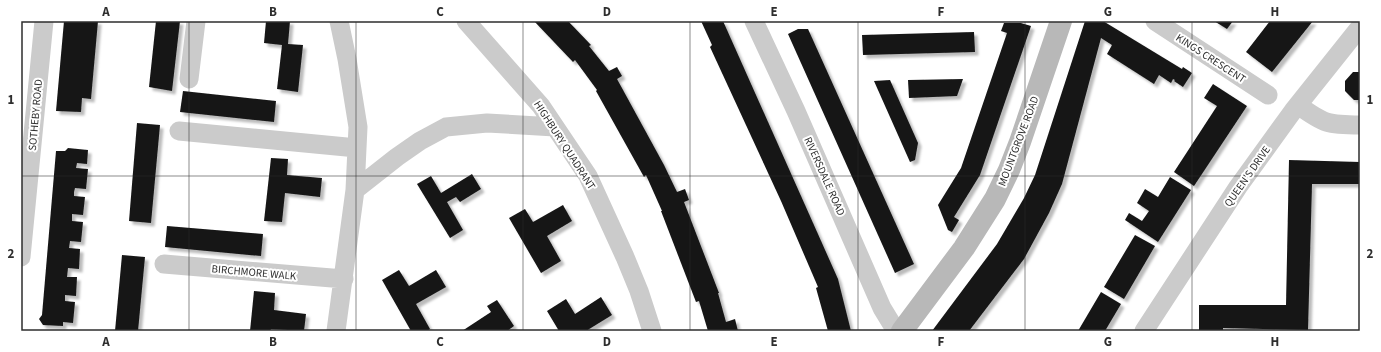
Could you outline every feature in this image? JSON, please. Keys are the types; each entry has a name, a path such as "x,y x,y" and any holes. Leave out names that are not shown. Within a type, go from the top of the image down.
{"street":[{"name":"SOTHEBY ROAD","path":"21,257 28,127 44,21"},
{"path":"189,79 196,21"},
{"path":"336,331 355,190 358,127 339,21"},
{"name":"HIGHBURY QUADRANT","path":"466,21 541,106 588,176 604,208 628,264 652,331"},
{"name":"RIVERSDALE ROAD","path":"754,21 806,133 882,308 896,331"},
{"name":"MOUNTGROVE ROAD","path":"902,331 960,253 995,199 1020,142 1062,21"},
{"name":"KINGS CRESCENT","path":"1155,21 1268,95"},
{"name":"QUEEN'S DRIVE","path":"1144,331 1238,187 1298,105 1360,27"},
{"path":"1298,105 1315,118 1329,124 1360,125"},
{"path":"355,190 396,157 420,141 446,127 487,123 555,127"},
{"path":"179,130 357,148"},
{"name":"BIRCHMORE WALK","path":"164,264 344,279"}],"building":[{"path":"64,21 98,21 91,99 82,98 81,112 56,111"},
{"path":"156,21 180,21 172,91 149,87"},
{"path":"266,21 290,21 288,44 303,45 298,92 277,89 282,45 264,43"},
{"path":"534,21 568,21 591,45 589,46 609,71 617,67 622,76 617,79 677,192 685,189 689,200 684,202 719,293 726,322 735,319 738,331 708,331 699,301 696,302 662,211 646,175 644,177 596,91 597,90 575,60 573,62"},
{"path":"701,21 723,21 838,279 851,331 828,331 816,288 818,287 781,201 710,47 712,45"},
{"path":"1085,21 1103,21 1182,69 1183,67 1192,73 1183,87 1173,79 1171,83 1159,75 1154,84 1107,54 1112,45 1101,38 1062,184 1049,213 1024,259 969,331 932,331 997,244 1024,198 1035,175"},
{"path":"1214,21 1233,21 1227,29"},
{"path":"1270,21 1313,21 1272,72 1246,52"},
{"path":"1004,23 1021,23 1031,26 980,175 954,217 959,220 952,232 948,230 938,205 961,168 1007,33 1001,31"},
{"path":"798,29 808,29 914,264 895,273 788,34"},
{"path":"974,32 975,52 863,55 862,35"},
{"path":"1353,72 1360,72 1360,100 1354,100 1345,91 1345,81"},
{"path":"963,79 957,96 909,98 908,80"},
{"path":"890,80 918,143 915,160 910,162 874,81"},
{"path":"1213,84 1247,106 1194,186 1174,172 1217,106 1204,98"},
{"path":"183,91 276,101 274,122 180,112"},
{"path":"137,123 160,125 151,223 129,221"},
{"path":"68,148 88,150 87,164 77,163 76,168 88,169 86,189 75,188 74,192 74,196 85,197 83,215 72,214 72,221 83,222 81,242 70,241 69,248 80,249 79,269 68,268 67,277 77,277 76,296 65,295 65,301 75,302 73,323 63,322 63,326 43,325 39,319 42,315 56,151 65,151"},
{"path":"271,158 288,159 287,175 322,178 320,197 285,193 282,222 264,221"},
{"path":"1289,160 1360,162 1360,184 1312,184 1308,330 1223,328 1223,331 1199,331 1199,305 1286,305"},
{"path":"472,174 481,189 460,202 456,197 447,202 463,230 450,238 417,184 431,176 441,193"},
{"path":"1170,177 1191,190 1158,242 1125,220 1129,213 1142,221 1149,211 1137,203 1145,189 1158,197"},
{"path":"563,205 572,221 547,236 561,261 541,273 509,218 525,209 533,222"},
{"path":"167,226 263,234 261,256 165,247"},
{"path":"1135,235 1155,246 1124,299 1104,287"},
{"path":"122,255 145,257 138,331 115,331"},
{"path":"399,270 409,286 436,270 446,287 416,304 430,329 427,331 411,331 382,280"},
{"path":"254,291 275,293 274,310 306,314 304,331 271,329 270,331 250,331"},
{"path":"1101,292 1121,304 1105,331 1078,331"},
{"path":"601,297 612,315 586,331 559,331 547,311 566,299 575,314"},
{"path":"497,300 514,326 507,331 462,331 491,312 487,306"}]}
